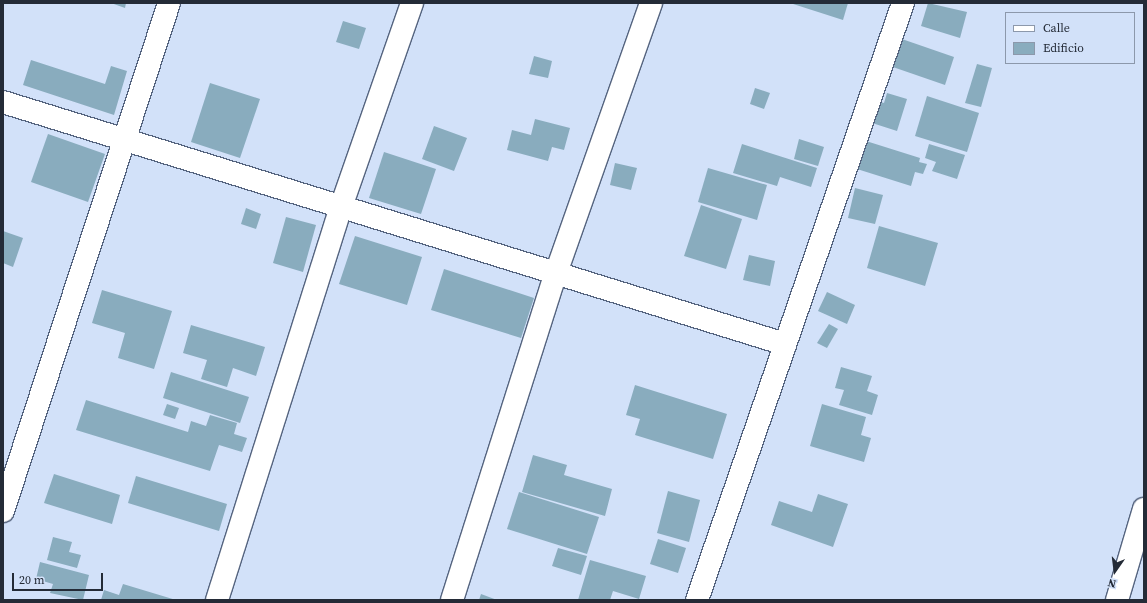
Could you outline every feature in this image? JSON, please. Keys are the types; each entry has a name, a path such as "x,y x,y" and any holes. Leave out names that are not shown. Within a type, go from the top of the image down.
{"street":[{"path":"3,511 126,140 169,3"},
{"path":"217,600 341,207 412,3"},
{"path":"452,600 556,273 651,3"},
{"path":"697,600 902,3"},
{"path":"3,102 785,344"},
{"path":"1117,600 1144,509"}],"building":[{"path":"111,3 126,3 125,8"},
{"path":"790,3 848,3 843,20"},
{"path":"928,3 967,12 960,38 921,26"},
{"path":"343,21 366,28 359,49 336,42"},
{"path":"899,38 954,57 945,85 890,66"},
{"path":"534,56 552,61 548,78 529,74"},
{"path":"31,60 105,84 111,66 127,71 114,115 23,85"},
{"path":"977,64 992,68 981,107 965,103"},
{"path":"210,83 260,99 240,158 191,142"},
{"path":"755,88 770,93 764,109 750,104"},
{"path":"887,93 907,99 897,131 869,122 876,101 884,103"},
{"path":"927,96 979,113 967,152 915,136"},
{"path":"535,119 570,128 564,150 552,147 548,161 507,150 512,130 531,135"},
{"path":"434,126 467,138 454,171 422,159"},
{"path":"48,134 105,154 88,202 31,182"},
{"path":"799,139 824,147 818,166 794,159"},
{"path":"866,141 920,158 919,162 927,164 923,174 915,172 911,186 857,169"},
{"path":"742,144 817,168 811,187 780,177 777,186 733,173"},
{"path":"929,144 965,155 957,179 932,171 936,162 925,158"},
{"path":"384,152 436,169 421,214 369,198"},
{"path":"615,163 637,168 631,190 610,185"},
{"path":"708,168 767,185 757,220 698,202"},
{"path":"855,188 883,195 875,224 848,218"},
{"path":"701,205 742,219 726,269 684,256"},
{"path":"246,208 261,214 256,229 241,224"},
{"path":"286,217 316,225 303,272 273,263"},
{"path":"879,226 938,243 925,286 867,268"},
{"path":"3,231 23,238 13,267 3,263"},
{"path":"355,236 422,257 407,305 339,284"},
{"path":"749,255 775,261 770,286 743,280"},
{"path":"444,269 534,298 521,338 431,310"},
{"path":"102,290 172,311 154,369 118,358 125,333 92,323"},
{"path":"827,292 855,305 847,324 818,311"},
{"path":"829,324 838,329 827,348 817,343"},
{"path":"191,325 265,347 256,376 233,368 227,387 201,379 207,360 183,353"},
{"path":"841,367 872,376 867,391 878,395 872,415 839,405 844,390 835,388"},
{"path":"171,372 249,397 240,423 163,398"},
{"path":"635,385 727,414 713,459 635,435 640,419 626,415"},
{"path":"86,400 188,432 191,421 206,426 210,415 237,423 234,434 247,438 242,452 219,445 210,471 76,430"},
{"path":"167,404 179,408 175,419 163,415"},
{"path":"822,404 866,417 861,435 871,438 864,462 810,446"},
{"path":"533,455 567,465 564,475 612,489 605,516 522,492"},
{"path":"54,474 120,495 112,524 44,503"},
{"path":"136,476 227,504 219,531 128,503"},
{"path":"668,491 700,500 689,542 657,533"},
{"path":"519,492 599,517 587,554 507,529"},
{"path":"818,494 848,504 833,547 771,525 779,501 812,512"},
{"path":"53,537 72,542 69,552 81,555 77,568 47,560"},
{"path":"658,539 686,548 678,573 650,564"},
{"path":"558,548 587,556 581,575 552,566"},
{"path":"590,560 646,576 639,599 613,591 610,600 578,600"},
{"path":"40,562 89,575 83,600 50,593 53,584 36,579"},
{"path":"123,584 176,600 101,600 104,590 119,595"},
{"path":"481,594 497,600 479,600"}]}
